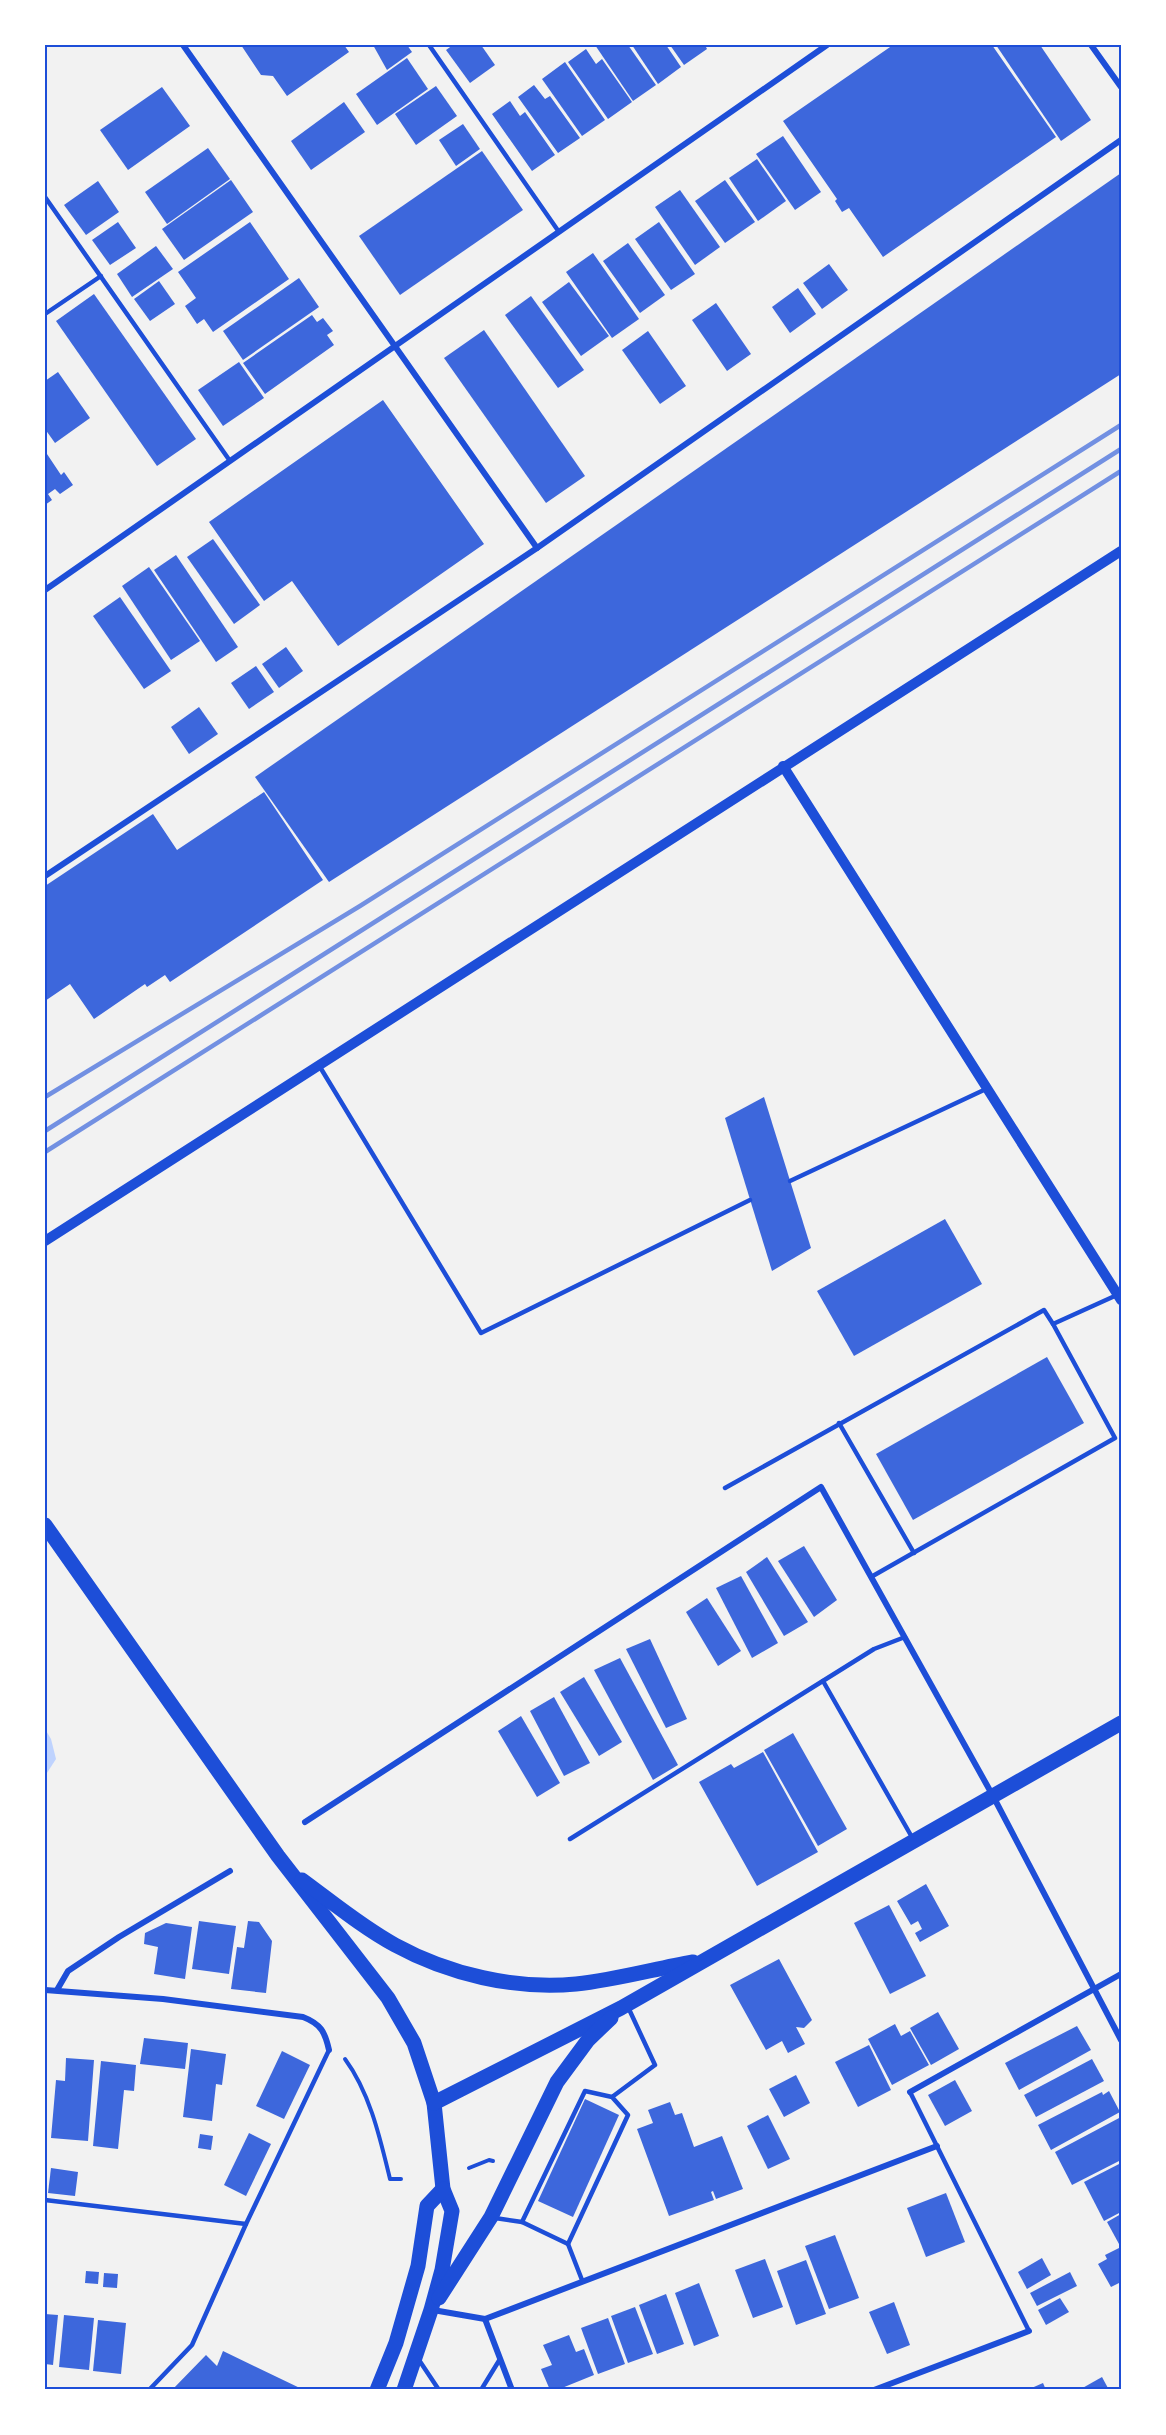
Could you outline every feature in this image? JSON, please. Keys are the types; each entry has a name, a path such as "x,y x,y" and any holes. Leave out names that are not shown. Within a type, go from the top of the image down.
{"main road":[{"path":"45,1525 278,1856 358,1959 402,2021 414,2043 434,2103 440,2139 443,2189 452,2211 442,2270 417,2357 404,2390"},
{"path":"434,2103 624,2006 1121,1723"},
{"path":"289,1870 395,1945 426,1959 483,1977 512,1983 576,1984 704,1960"},
{"path":"431,2310 491,2217 557,2082 588,2040 624,2006"},
{"path":"378,2390 396,2343 418,2266 427,2206 443,2189"}],"street":[{"path":"183,45 537,548"},
{"path":"45,590 827,45"},
{"path":"1091,45 1121,87"},
{"path":"45,876 537,548 1121,140"},
{"path":"45,1241 1121,551"},
{"path":"783,766 1120,1296"},
{"path":"305,1822 820,1487 993,1796 1121,2040"},
{"path":"57,1990 68,1971 119,1937 230,1871"},
{"path":"910,2092 1121,1974"},
{"path":"45,1990 163,1999 303,2017 316,2022 326,2034 329,2050"},
{"path":"431,2310 485,2319 937,2145"},
{"path":"485,2319 512,2390"},
{"path":"873,2390 1029,2331"}],"lane":[{"path":"429,45 559,232"},
{"path":"45,197 230,461"},
{"path":"45,314 100,276"},
{"path":"319,1065 481,1333 750,1200"},
{"path":"790,1180 987,1088"},
{"path":"1053,1324 1120,1296"},
{"path":"725,1488 1044,1310 1115,1438 871,1577"},
{"path":"839,1423 914,1553"},
{"path":"570,1839 874,1650 905,1637"},
{"path":"823,1681 915,1841"},
{"path":"612,2097 655,2065 624,2006"},
{"path":"149,2390 192,2345 246,2224 329,2050"},
{"path":"522,2222 585,2091 612,2097 628,2115 568,2244"},
{"path":"910,2092 1029,2331"},
{"path":"45,2200 246,2224"},
{"path":"491,2217 522,2222 568,2244 582,2280"},
{"path":"417,2357 439,2390"},
{"path":"481,2390 500,2359"}],"path":[{"path":"329,2050 342,2054 355,2072 375,2121 390,2179 401,2179"},
{"path":"469,2168 489,2160 502,2163"}],"water":[{"path":"45,1729 51,1739 56,1759 45,1776"}],"building":[{"path":"241,45 344,45 349,52 287,96 273,76 261,75"},
{"path":"373,45 407,45 412,52 387,70"},
{"path":"453,45 481,45 495,65 470,83 446,50"},
{"path":"595,45 628,45 656,85 633,101"},
{"path":"632,45 666,45 681,67 658,84"},
{"path":"670,45 705,45 707,49 684,65"},
{"path":"893,45 992,45 1056,137 883,257 849,208 842,212 835,201 837,199 783,121"},
{"path":"996,45 1040,45 1091,120 1061,141"},
{"path":"586,49 596,64 602,59 632,102 608,119 568,62"},
{"path":"407,58 428,89 377,125 356,94"},
{"path":"565,62 605,120 582,136 542,79"},
{"path":"534,85 545,99 550,96 580,138 558,153 518,97"},
{"path":"436,86 457,116 416,145 395,114"},
{"path":"162,87 190,126 128,170 100,130"},
{"path":"510,101 520,116 525,112 555,155 532,171 492,114"},
{"path":"344,102 365,132 311,170 291,141"},
{"path":"463,124 480,149 456,166 439,140"},
{"path":"783,136 821,192 795,210 756,154"},
{"path":"208,148 230,179 167,224 145,192"},
{"path":"482,151 523,210 400,295 359,236"},
{"path":"757,159 786,201 758,221 729,178"},
{"path":"1121,173 1121,374 329,882 255,777"},
{"path":"231,180 253,212 184,260 162,229"},
{"path":"725,180 755,222 725,243 695,201"},
{"path":"98,181 119,212 86,235 64,205"},
{"path":"680,190 720,247 695,265 655,207"},
{"path":"118,222 136,248 110,265 92,240"},
{"path":"250,222 289,279 213,332 204,319 197,324 185,306 196,298 178,272"},
{"path":"659,222 695,274 671,290 635,239"},
{"path":"628,243 665,295 640,313 603,261"},
{"path":"156,246 173,269 132,297 117,274"},
{"path":"593,253 639,319 612,338 566,272"},
{"path":"829,264 848,290 822,309 803,283"},
{"path":"299,278 319,307 243,360 223,331"},
{"path":"159,281 175,304 150,321 134,299"},
{"path":"569,282 609,336 581,356 542,302"},
{"path":"798,288 816,314 790,333 772,307"},
{"path":"94,294 196,439 157,466 56,321"},
{"path":"531,296 584,370 558,388 505,315"},
{"path":"716,303 751,354 727,371 692,320"},
{"path":"312,315 317,322 323,318 333,331 327,335 334,345 265,394 243,363"},
{"path":"484,330 585,476 546,503 444,358"},
{"path":"648,331 686,386 660,404 622,350"},
{"path":"239,362 264,398 223,426 198,390"},
{"path":"58,372 90,418 55,443 45,429 45,381"},
{"path":"383,400 484,544 338,646 292,581 264,601 209,522"},
{"path":"45,451 61,475 64,472 73,485 60,494 55,489 48,494 52,500 45,505"},
{"path":"213,539 260,605 234,624 187,557"},
{"path":"176,555 238,647 216,662 154,570"},
{"path":"149,567 200,641 171,660 122,586"},
{"path":"120,597 171,671 144,689 93,616"},
{"path":"286,647 303,671 279,688 262,664"},
{"path":"256,666 274,692 249,709 231,683"},
{"path":"199,707 218,734 189,754 171,727"},
{"path":"264,792 323,880 170,982 165,975 147,987 145,984 94,1019 70,984 45,1001 45,886 153,814 177,850"},
{"path":"764,1097 811,1248 772,1271 725,1118"},
{"path":"945,1219 982,1284 854,1356 817,1291"},
{"path":"1047,1357 1084,1423 913,1520 876,1454"},
{"path":"804,1546 837,1600 814,1617 778,1561"},
{"path":"767,1557 808,1622 784,1636 746,1572"},
{"path":"741,1576 778,1643 752,1658 716,1588"},
{"path":"707,1598 741,1651 718,1666 686,1612"},
{"path":"650,1639 687,1719 666,1728 626,1649"},
{"path":"620,1658 678,1765 653,1780 594,1670"},
{"path":"584,1677 622,1742 599,1756 560,1692"},
{"path":"554,1697 590,1763 564,1776 530,1711"},
{"path":"521,1716 560,1783 537,1797 498,1731"},
{"path":"793,1733 847,1829 818,1846 764,1750"},
{"path":"763,1752 818,1852 757,1886 699,1782 731,1764 734,1768"},
{"path":"926,1884 949,1926 920,1942 915,1933 922,1929 918,1921 911,1925 897,1901"},
{"path":"889,1905 926,1976 890,1994 854,1923"},
{"path":"199,1921 236,1926 229,1974 192,1969"},
{"path":"248,1921 259,1922 272,1941 266,1993 231,1989 237,1947 244,1948"},
{"path":"166,1923 192,1927 185,1979 154,1974 158,1947 144,1944 145,1933"},
{"path":"779,1959 812,2020 804,2028 796,2027 805,2044 788,2053 782,2041 766,2050 730,1985"},
{"path":"938,2012 959,2049 931,2065 910,2028"},
{"path":"895,2024 901,2036 910,2031 929,2065 892,2085 868,2039"},
{"path":"1077,2026 1091,2050 1019,2090 1005,2063"},
{"path":"144,2038 188,2043 185,2069 140,2064"},
{"path":"869,2045 891,2090 858,2107 835,2062"},
{"path":"191,2049 226,2054 222,2085 216,2084 212,2121 183,2117"},
{"path":"282,2051 310,2065 284,2119 256,2106"},
{"path":"66,2058 94,2060 88,2141 51,2138 56,2080 65,2081"},
{"path":"1092,2059 1104,2081 1036,2117 1024,2095"},
{"path":"101,2061 136,2065 134,2091 124,2090 118,2149 93,2146"},
{"path":"796,2075 810,2103 784,2117 769,2089"},
{"path":"955,2080 972,2111 945,2126 928,2095"},
{"path":"1109,2091 1120,2112 1051,2150 1038,2125 1102,2092 1103,2095"},
{"path":"585,2099 619,2115 573,2217 538,2201"},
{"path":"670,2102 675,2115 682,2113 694,2147 722,2136 743,2189 716,2199 713,2191 711,2192 714,2200 669,2216 637,2129 653,2123 648,2110"},
{"path":"768,2115 790,2159 768,2169 747,2126"},
{"path":"1121,2117 1121,2160 1072,2185 1055,2152"},
{"path":"249,2133 271,2144 246,2196 224,2185"},
{"path":"200,2134 213,2136 211,2150 198,2148"},
{"path":"1121,2163 1121,2212 1104,2221 1084,2182"},
{"path":"51,2168 78,2172 75,2196 48,2193"},
{"path":"946,2193 965,2242 926,2257 907,2208"},
{"path":"1121,2214 1121,2242 1119,2244 1107,2222"},
{"path":"835,2235 859,2298 829,2309 805,2246"},
{"path":"1121,2247 1121,2282 1111,2287 1098,2264 1107,2259 1105,2255"},
{"path":"1042,2258 1051,2275 1027,2289 1018,2272"},
{"path":"765,2259 783,2307 753,2318 735,2270"},
{"path":"806,2260 826,2314 796,2325 777,2271"},
{"path":"86,2271 99,2272 98,2284 85,2283"},
{"path":"1070,2272 1077,2286 1037,2306 1030,2293"},
{"path":"104,2273 118,2274 117,2288 103,2287"},
{"path":"699,2283 719,2336 694,2346 675,2293"},
{"path":"666,2294 684,2344 657,2354 639,2305"},
{"path":"1060,2298 1069,2312 1046,2325 1038,2310"},
{"path":"894,2302 910,2345 887,2354 869,2312"},
{"path":"635,2307 653,2354 628,2363 611,2316"},
{"path":"45,2314 58,2315 53,2365 45,2364"},
{"path":"64,2315 94,2318 89,2370 59,2367"},
{"path":"608,2318 625,2364 598,2374 581,2328"},
{"path":"98,2320 126,2323 121,2374 93,2371"},
{"path":"569,2335 576,2352 584,2349 594,2375 557,2390 550,2390 541,2369 552,2365 543,2345"},
{"path":"223,2351 304,2390 172,2390 206,2355 217,2366"},
{"path":"1102,2377 1109,2390 1079,2390"},
{"path":"1043,2383 1046,2390 1027,2390"}],"railway":[{"path":"45,1097 360,906 1121,425"},
{"path":"45,1131 1121,449"},
{"path":"45,1152 1121,471"}]}
